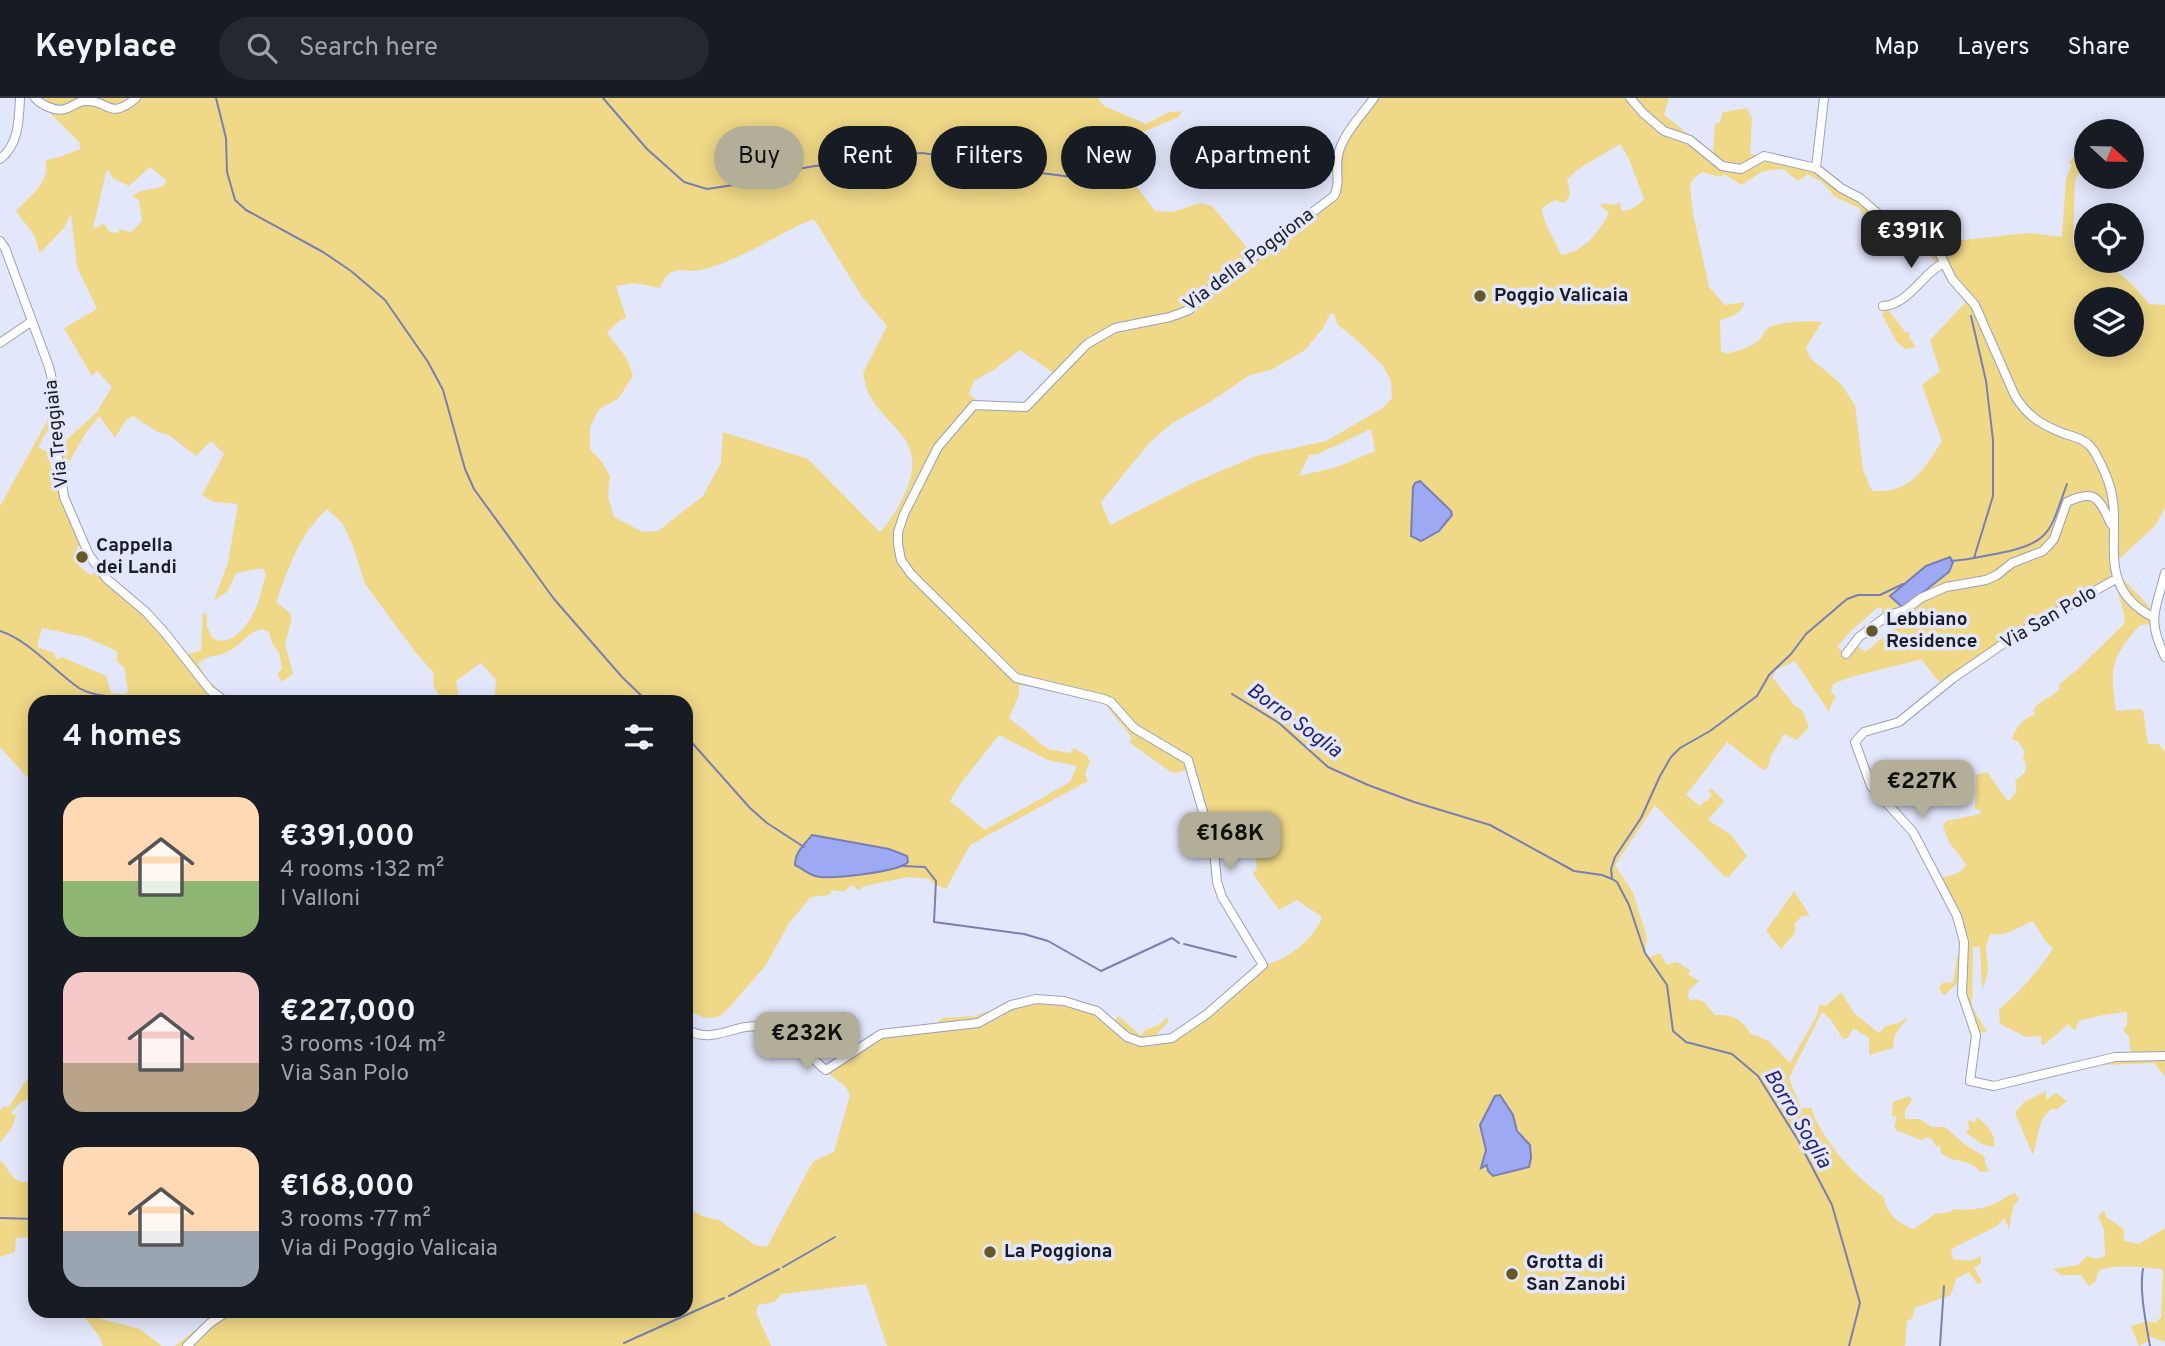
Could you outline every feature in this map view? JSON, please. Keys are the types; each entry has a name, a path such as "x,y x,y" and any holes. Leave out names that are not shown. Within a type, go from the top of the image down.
{"street":[{"path":"0,159 16,136 20,98"},
{"path":"35,98 47,106 60,109 87,100 109,108 122,108 136,98"},
{"name":"Via della Poggiona","path":"693,1033 706,1036 748,1026 764,1027 806,1051 826,1069 881,1034 978,1023 1012,1005 1036,999 1064,1001 1097,1012 1127,1037 1142,1042 1172,1038 1207,1014 1262,965 1222,897 1217,882 1214,850 1188,760 1134,728 1111,702 1092,695 1031,683 1008,672 911,574 901,560 898,532 904,514 938,447 974,405 1026,407 1087,344 1115,328 1170,317 1189,310 1208,291 1334,196 1338,186 1338,155 1342,144 1374,98"},
{"path":"1630,98 1664,131 1690,139 1722,166 1741,169 1764,156 1816,168 1885,219 1936,246 1952,279 1975,305 2015,396 2024,410 2033,419 2090,446 2096,456 2112,495 2116,579 2132,603 2153,617"},
{"path":"1816,168 1824,98"},
{"name":"Via Treggiaia","path":"0,241 5,248 54,387 58,457 64,497 89,555 107,579 146,612 217,695"},
{"path":"1883,306 1897,301 1935,266 1944,263"},
{"path":"0,343 32,321"},
{"path":"0,335 3,337 12,334"},
{"path":"1846,654 1859,637 1887,616 1905,610 1921,598 1946,587 1986,580 2012,563 2043,551 2054,539 2067,502 2080,496 2094,496 2100,500 2113,527"},
{"path":"2165,573 2153,617 2165,657"},
{"name":"Via San Polo","path":"2116,579 2016,635 1952,679 1899,722 1864,732 1855,742 1871,786 1913,832 1957,916 1964,942 1962,994 1976,1035 1970,1081 1994,1086 2108,1059 2165,1056"},
{"path":"187,1346 218,1318"}],"shaded area":[{"path":"35,98 1098,98 1104,106 1146,124 1169,112 1182,111 1179,117 1156,126 1061,126 1061,189 1139,189 1155,211 1173,212 1200,203 1212,206 1254,256 1334,196 1338,155 1374,98 1669,98 1664,115 1713,153 1715,124 1720,122 1723,112 1747,108 1752,118 1750,154 1807,165 1884,219 1936,246 1944,242 2029,233 2062,237 2066,179 2072,164 2069,163 2074,156 2074,273 2118,273 2134,287 2074,287 2074,357 2144,357 2144,298 2149,304 2165,305 2165,507 2156,525 2119,559 2120,575 2016,635 1943,687 1921,659 1833,684 1831,693 1836,696 1829,712 1795,661 1776,670 1772,677 1795,706 1802,710 1809,727 1797,740 1784,734 1768,767 1763,770 1727,742 1686,795 1700,806 1704,802 1702,799 1706,802 1712,795 1708,791 1711,788 1724,801 1708,820 1731,835 1747,856 1729,877 1725,877 1655,805 1615,865 1633,893 1647,938 1645,953 1650,957 1660,953 1667,965 1678,963 1691,971 1688,974 1699,981 1689,990 1688,997 1691,1001 1697,999 1704,1002 1715,1015 1726,1015 1740,1021 1750,1033 1769,1041 1790,1063 1817,1015 1820,1004 1826,1006 1841,992 1854,1013 1879,1033 1885,1026 1908,1019 1897,1032 1893,1048 1869,1055 1869,1038 1853,1028 1848,1038 1843,1039 1831,1020 1822,1012 1789,1078 1801,1108 1811,1108 1832,1146 1861,1179 1884,1197 1890,1213 1903,1224 1914,1229 1935,1214 1953,1209 1985,1207 2015,1193 2019,1199 2013,1207 2009,1229 2004,1218 1997,1226 1951,1249 1953,1259 1970,1261 1981,1256 1981,1263 1974,1268 1982,1282 1977,1284 1969,1272 1956,1279 1951,1295 1914,1308 1913,1318 1907,1321 1905,1346 887,1346 866,1284 782,1294 774,1302 758,1305 756,1312 771,1346 175,1346 210,1318 693,1318 693,1211 719,1220 755,1245 767,1247 814,1161 834,1152 850,1095 846,1087 828,1073 881,1034 932,1027 943,1018 976,1016 987,1011 989,1016 1036,999 1097,1011 1112,1023 1119,1016 1141,1036 1145,1030 1159,1025 1167,1017 1169,1021 1151,1041 1172,1038 1263,965 1281,959 1298,948 1312,934 1322,917 1297,900 1279,910 1253,874 1257,868 1254,851 1229,848 1214,850 1196,782 1186,770 1171,772 1129,742 1132,738 1105,704 1086,694 1031,683 1027,686 1019,685 1019,695 1009,718 1048,749 1070,753 1074,748 1086,755 1090,761 1085,774 1088,781 970,845 946,889 932,883 930,879 909,877 864,886 859,890 851,885 844,892 832,890 829,895 811,897 789,923 766,965 729,1008 720,1016 704,1018 693,1012 693,695 494,695 496,680 481,663 456,681 459,695 439,695 433,685 434,673 365,584 343,524 327,509 302,541 276,602 289,612 292,618 285,644 293,674 282,682 277,674 282,669 279,652 272,643 269,632 262,629 252,633 229,651 206,658 198,664 208,681 225,695 28,695 28,778 0,747 0,506 46,423 51,406 55,428 47,431 38,447 47,452 52,470 59,466 58,448 96,413 112,387 97,371 92,376 64,328 97,309 77,267 71,214 64,228 40,253 34,235 16,211 42,182 45,160 80,149 79,142","holes":["1620,144 1629,159 1644,199 1627,210 1621,210 1620,202 1615,205 1602,203 1600,206 1609,212 1596,233 1577,250 1561,255 1547,226 1542,208 1555,200 1564,203 1567,201 1570,193 1567,180 1577,170","150,167 166,180 165,185 140,191 132,196 139,200 142,221 131,232 120,229 118,233 110,232 104,224 93,229 106,172 109,171 113,178 129,186","1783,169 1798,181 1808,174 1823,183 1835,197 1859,208 1867,220 1885,232 1911,242 1930,255 1965,303 1930,340 1940,371 1922,385 1942,441 1922,470 1897,489 1872,491 1863,470 1855,405 1841,384 1810,358 1806,347 1822,322 1795,322 1772,326 1751,346 1727,354 1721,351 1720,320 1738,312 1745,302 1725,305 1709,287 1690,186 1693,179 1702,172 1720,177 1724,174 1741,185 1763,171","814,219 861,295 887,326 863,373 869,395 905,439 912,462 911,477 904,495 887,524 880,532 808,459 723,432 721,463 703,496 658,531 643,532 614,517 608,496 610,476 590,449 590,427 599,409 618,399 633,376 626,357 607,333 626,317 616,286 634,283 660,288 668,274 719,265","1334,313 1337,324 1383,366 1391,381 1392,398 1383,408 1326,441 1256,456 1195,482 1110,525 1101,502 1150,442 1171,424 1250,375 1271,370 1305,350 1323,328 1330,314","1020,350 1058,376 1020,408 982,404 969,394 974,381","99,416 115,438 126,420 133,416 156,431 169,435 196,456 211,441 224,454 202,495 214,502 238,504 228,563 214,600 227,592 236,573 263,568 266,574 256,608 236,635 224,641 211,636 207,626 207,614 203,612 201,650 184,656 99,569 91,575 78,564 75,556 82,540 61,476 85,434","1371,429 1375,451 1337,467 1299,476 1309,455 1318,454","1424,483 1452,515 1439,531 1420,541 1413,519 1413,487","1952,558 1948,572 1907,604 1892,593 1926,566","1881,607 1883,615 1902,612 1906,619 1865,652 1858,646 1849,656 1837,647","42,628 85,637 115,650 118,654 116,661 124,667 128,691 125,694 111,693 106,676 62,657 57,660 54,653 37,647","999,735 1048,760 1077,766 1070,782 985,830 950,801","1500,1095 1529,1149 1531,1158 1529,1167 1493,1176 1484,1162 1485,1149 1480,1125 1495,1096"]},
{"path":"1886,307 1906,333 1908,331 1916,347 1905,349 1897,342 1882,315"},
{"path":"2124,580 2148,605 2154,624 2140,625 2123,647 2114,665 2116,711 2143,710 2148,744 2159,744 2165,752 2165,1077 2154,1063 2103,1065 2108,1059 2131,1055 2129,1037 2123,1030 2127,1024 2127,1012 2079,1021 2075,1031 2068,1024 2044,1045 2041,1044 2041,1036 2026,1037 2000,1024 1999,1009 2028,981 2053,948 2033,921 2007,933 1991,934 1986,946 1988,968 1982,990 1980,947 1973,947 1972,1007 1987,1032 1976,1033 1962,982 1945,995 1939,987 1944,982 1953,983 1957,957 1964,942 1938,878 1958,873 1966,864 1949,842 1943,826 1946,821 1981,814 1980,810 1975,809 1976,775 1987,772 2008,801 2015,794 2015,781 2025,773 2026,763 2023,759 2025,752 2018,741 2012,739 2016,730 2021,723 2036,714 2033,711 2039,704 2057,692 2059,684 2124,624 2117,587 2118,582"},
{"path":"1794,891 1810,916 1802,916 1795,923 1795,933 1781,949 1766,931"},
{"path":"28,1078 28,1100 18,1105 11,1113 16,1115 13,1126 0,1143 0,1111 4,1106 8,1108"},
{"path":"2046,1091 2046,1100 2056,1093 2067,1101 2058,1109 2047,1113 2039,1129 2033,1155 2015,1113 2024,1102"},
{"path":"1909,1096 1912,1100 1905,1111 1905,1119 1920,1119 1931,1127 1945,1127 1985,1157 1989,1171 1980,1172 1971,1164 1946,1156 1930,1137 1921,1140 1896,1130 1894,1126 1897,1117 1892,1116 1893,1102"},
{"path":"1977,1117 1992,1133 1994,1147 1982,1144 1966,1133 1969,1129 1968,1120 1975,1122"},
{"path":"0,1160 18,1180 27,1182 28,1180 28,1237 16,1238 15,1252 0,1257"},
{"path":"2104,1210 2106,1217 2124,1229 2124,1241 2139,1244 2165,1228 2165,1342 2149,1336 2149,1341 2139,1346 2131,1326 2147,1321 2155,1323 2161,1318 2161,1269 2113,1267 2098,1271 2096,1281 2089,1286 2081,1275 2061,1275 2053,1269 2078,1265 2087,1256 2096,1259 2105,1256 2104,1230 2098,1216"},
{"path":"85,1318 98,1318 140,1329 162,1346 103,1346"}],"water":[{"path":"1420,481 1452,515 1439,531 1421,541 1411,536 1413,487"},
{"path":"1950,557 1953,562 1949,572 1903,608 1890,596 1926,566"},
{"path":"812,835 889,849 907,856 908,862 892,869 863,874 815,876 795,865 798,852"},
{"path":"1500,1095 1513,1115 1517,1131 1530,1145 1531,1158 1529,1167 1493,1176 1487,1165 1481,1168 1486,1150 1480,1125 1495,1096"}],"waterway":[{"path":"216,98 226,138 227,172 235,200 246,210 323,252 351,271 385,300 428,362 443,390 465,469 474,489 554,599 641,695"},
{"path":"603,98 647,149 684,182 707,189 747,183 758,176 815,166 922,153 999,163 1061,176"},
{"path":"1971,316 1986,381 1993,440 1993,496 1974,558"},
{"path":"1951,561 2017,549 2040,539 2057,513 2067,484"},
{"name":"Borro Soglia","path":"1612,878 1611,869 1615,857 1641,818 1671,757 1680,748 1710,731 1757,696 1769,675 1791,654 1806,634 1847,599 1858,595 1880,595 1903,584"},
{"path":"0,631 31,649 79,688 102,695"},
{"name":"Borro Soglia","path":"1232,694 1279,723 1328,767 1414,802 1490,825 1574,871 1602,875 1617,882 1629,905 1645,953 1667,985 1673,1031 1686,1042 1732,1054 1758,1076 1798,1140 1832,1205 1860,1303 1849,1346"},
{"path":"693,744 750,808 767,823 804,847"},
{"path":"902,866 925,867 936,881 934,922 1024,934 1048,941 1101,971 1172,938 1179,943"},
{"path":"1184,944 1236,957"},
{"path":"0,1218 28,1219"},
{"path":"783,1267 835,1237"},
{"path":"729,1296 779,1269"},
{"path":"2143,1269 2142,1297 2150,1346"},
{"path":"1940,1346 1944,1286"},
{"path":"693,1312 724,1298"},
{"path":"624,1343 680,1318"}],"place":[{"name":"Poggio Valicaia","path":"1480,296"},
{"name":"Cappella dei Landi","path":"82,557"},
{"name":"Lebbiano Residence","path":"1872,631"},
{"name":"La Poggiona","path":"990,1252"},
{"name":"Grotta di San Zanobi","path":"1512,1274"}]}
